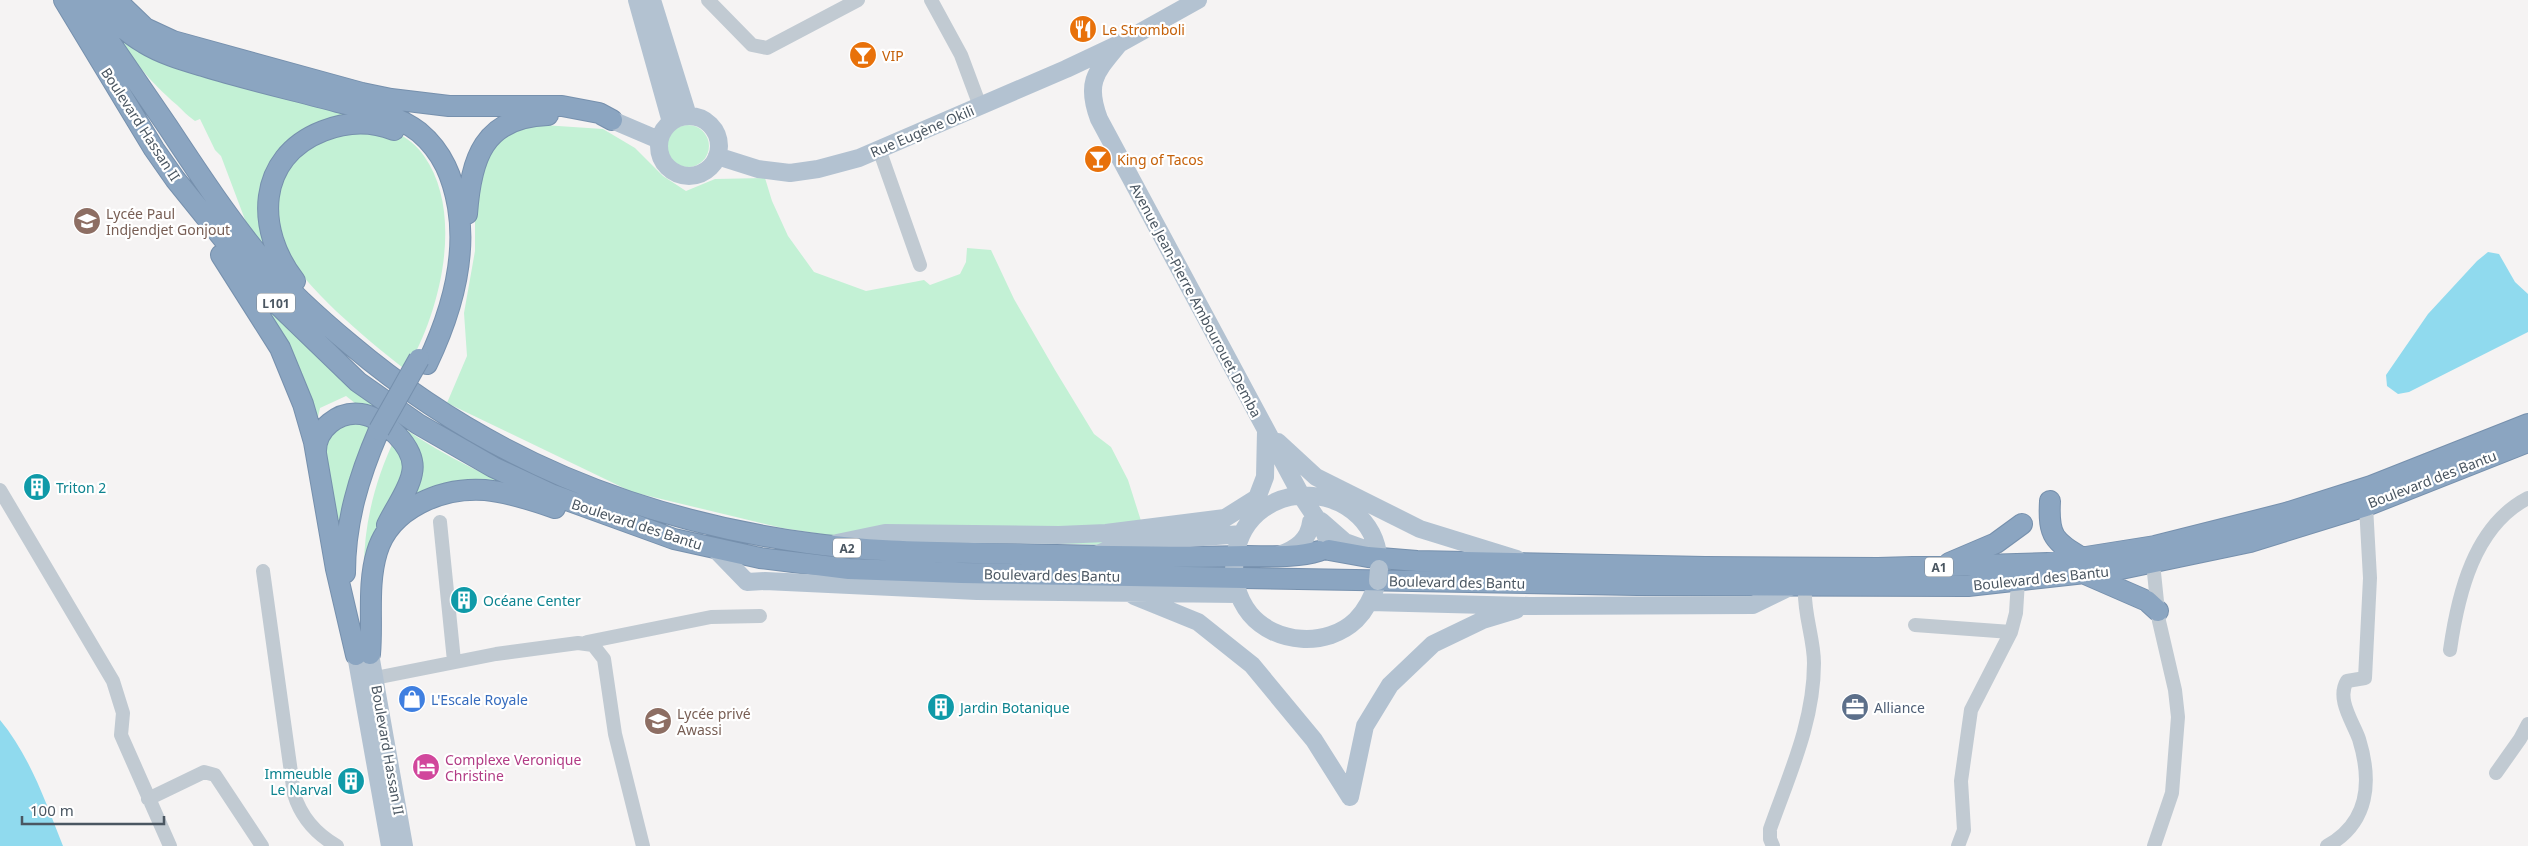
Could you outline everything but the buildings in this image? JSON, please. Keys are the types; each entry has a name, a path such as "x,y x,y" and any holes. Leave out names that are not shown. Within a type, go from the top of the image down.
{"highway":[{"name":"Boulevard Hassan II","path":"64,0 154,149 175,179 271,298 343,368 396,410"},
{"name":"Boulevard Hassan II","path":"81,0 233,222 284,283 356,349 407,389"},
{"path":"96,0 126,31 145,44 169,55 228,74 372,110 412,128 434,148 452,178 461,222 460,250"},
{"path":"116,0 145,28 173,41 362,93 449,106 524,104 562,106 599,113 612,120"},
{"path":"363,655 358,544 370,482 384,433 449,309 467,221 473,168 477,155 500,130 511,122 535,115 612,120"},
{"path":"356,349 344,331 300,287 285,267 270,234 267,209 275,176 284,160 294,149 313,135 338,126 356,123 385,127 410,138 432,162 442,183 449,224 447,265 423,361"},
{"path":"175,179 186,203 233,272 286,361 303,404 316,457 336,569 363,655"},
{"name":"Boulevard des Bantu","path":"407,389 453,419 510,452 563,478 595,491 696,522 762,536 825,545 925,552 1096,556 1236,576 1276,556 1301,556 1379,569 1532,584 1798,587 1968,586 2018,581 2085,566 2301,508 2371,486 2528,424"},
{"name":"Boulevard des Bantu","path":"396,410 479,459 553,495 646,530 705,547 799,564 849,569 1358,580 1379,569 1417,561 1751,568 2085,566 2153,563 2250,542 2366,506 2528,442"},
{"path":"316,457 318,436 323,428 334,421 356,414 369,417 384,426 406,444 412,459 412,473 377,553 363,655"},
{"path":"383,538 393,523 420,503 442,495 478,490 509,494 658,541 705,547"},
{"path":"2050,501 2049,525 2053,536 2064,548 2085,566 2147,602 2158,611"},
{"path":"1941,567 1996,543 2022,524"},
{"path":"1236,576 1309,573 1324,561 1369,575 1508,580 1532,584"}],"main road":[{"path":"637,0 680,119"},
{"path":"652,0 680,119"},
{"name":"Rue Eugène Okili","path":"718,156 758,169 790,173 838,164 879,149 1066,69 1119,44 1198,0"},
{"path":"1092,90 1096,72 1119,44"},
{"path":"1066,69 1081,78 1092,90"},
{"name":"Avenue Jean-Pierre Ambourouet Demba","path":"1092,90 1096,111 1108,138 1315,520 1324,561"},
{"path":"659,140 680,119"},
{"path":"659,140 661,158 673,172 681,176 699,175 714,164 718,156 717,137 713,128 706,122 680,119"},
{"path":"612,120 659,140"},
{"path":"1266,430 1316,477 1420,528 1534,564"},
{"path":"1257,498 1265,477 1266,430"},
{"path":"825,545 885,533 1059,535 1106,533 1226,518 1257,498 1300,494 1315,495 1339,502 1359,516 1372,535 1379,569 1370,602 1356,621 1336,633 1313,639 1290,638 1268,629 1250,614 1236,576 1237,545 1248,523 1267,506 1290,496 1300,494 1328,482"},
{"path":"1276,556 1301,544 1315,520 1352,546 1417,561"},
{"path":"1096,556 1132,540 1163,540 1242,534"},
{"path":"705,547 747,582 765,581 977,591 1124,593 1236,576"},
{"path":"1370,602 1529,606 1753,605 1798,587"},
{"path":"1124,593 1198,622 1252,665 1314,740 1350,797 1365,726 1390,685 1432,644 1483,620 1529,606"},
{"name":"Boulevard Hassan II","path":"363,655 375,678 404,846"},
{"name":"Boulevard Hassan II","path":"363,655 390,846"}],"street":[{"path":"708,0 752,45 767,48 858,0"},
{"path":"931,0 961,56 980,106"},
{"path":"879,149 920,266"},
{"path":"0,490 113,680 123,713 121,735 170,846"},
{"path":"2450,650 2461,595 2480,548 2499,518 2528,498"},
{"path":"2327,846 2344,835 2350,828 2361,809 2365,794 2361,748 2347,714 2344,686 2347,681 2365,678 2370,585 2366,506"},
{"path":"440,522 454,661"},
{"path":"2153,563 2158,611 2175,690 2178,717 2172,793 2154,846"},
{"path":"263,571 294,794 302,812 312,827 322,837 337,846"},
{"path":"1958,846 1964,830 1962,781 1971,710 2011,632 2016,613 2018,581"},
{"path":"1773,846 1770,840 1770,829 1805,734 1811,697 1814,664 1798,587"},
{"path":"375,678 454,661 586,642 711,617 760,616"},
{"path":"1915,624 2011,632"},
{"path":"586,642 599,649 604,659 617,740 643,846"},
{"path":"2496,773 2520,739 2528,724"},
{"path":"148,799 204,772 210,772 215,775 262,846"}],"green space":[{"path":"113,29 369,118 272,167 272,259 247,225 221,156 215,150 200,119 195,121 192,119 158,87 135,61"},
{"path":"543,125 603,129 635,148 663,176 686,191 715,179 765,178 772,201 788,236 814,272 866,291 924,280 930,285 960,274 966,262 967,248 991,250 1014,299 1055,370 1094,434 1111,447 1128,480 1149,546 848,538 782,528 632,492 447,403 467,356 464,313 475,251 475,197 481,163 502,138 517,129"},
{"path":"692,125 700,128 706,134 709,146 706,158 700,164 684,167 676,164 670,158 667,142 670,134 676,128"},
{"path":"330,131 381,131 399,134 411,142 424,156 436,180 443,206 445,234 443,264 429,321 406,370 372,343 312,287 284,248 278,231 277,203 281,184 288,166 300,151"},
{"path":"249,282 309,348 372,404 405,429 441,452 480,472 522,490 400,509 417,471 360,407 346,396 320,408 316,426"},
{"path":"341,422 376,424 340,562 322,436"},
{"path":"395,438 408,462 364,567 366,533 372,501 382,469"}],"water":[{"path":"2488,252 2499,254 2515,282 2528,294 2528,332 2409,392 2398,394 2387,386 2386,375 2428,314 2477,261"},
{"path":"0,720 29,764 63,846 0,846"}],"place":[{"name":"Le Stromboli","path":"1083,29"},
{"name":"VIP","path":"863,55"},
{"name":"King of Tacos","path":"1098,159"},
{"name":"Lycée Paul Indjendjet Gonjout","path":"87,221"},
{"name":"Triton 2","path":"37,487"},
{"name":"Océane Center","path":"464,600"},
{"name":"L'Escale Royale","path":"412,699"},
{"name":"Jardin Botanique","path":"941,707"},
{"name":"Alliance","path":"1855,707"},
{"name":"Lycée privé Awassi","path":"658,721"},
{"name":"Complexe Veronique Christine","path":"426,767"},
{"name":"Immeuble Le Narval","path":"351,781"}]}
